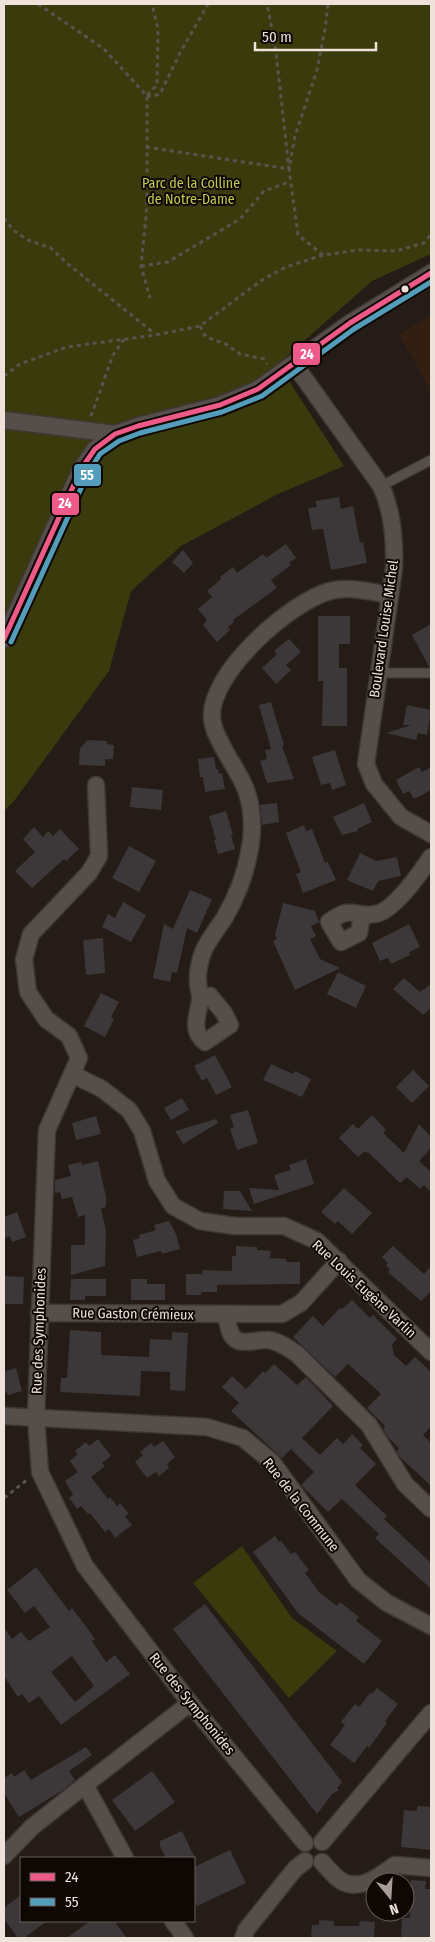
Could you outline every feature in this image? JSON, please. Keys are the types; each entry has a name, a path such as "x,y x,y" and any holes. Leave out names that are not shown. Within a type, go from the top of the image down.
{"street":[{"path":"4,640 80,469 95,449 115,434 138,426 220,405 258,389 350,323 431,272"},
{"name":"Boulevard Louise Michel","path":"294,364 381,486 388,502 395,543 394,568 366,764 368,774 383,797 401,817 431,834"},
{"path":"4,420 115,434"},
{"path":"200,1000 197,979 203,952 226,915 236,893 250,852 251,808 244,784 218,736 212,719 213,704 236,661 287,614 304,602 318,595 345,588 390,595"},
{"name":"Rue des Symphonides","path":"96,785 99,856 90,873 31,934 24,959 28,992 46,1019 69,1036 79,1058 47,1130 36,1417 40,1472 85,1566 190,1703 305,1843"},
{"path":"362,915 378,914 400,897 431,857"},
{"name":"Rue Louis Eugène Varlin","path":"72,1074 102,1089 128,1110 142,1131 157,1181 174,1206 200,1221 235,1226 284,1226 316,1241 339,1261 431,1352"},
{"name":"Rue Gaston Crémieux","path":"39,1313 282,1314 301,1303 339,1261"},
{"path":"227,1315 227,1323 233,1338 241,1342 269,1340 284,1345 297,1354 369,1425 405,1484 431,1509"},
{"name":"Rue de la Commune","path":"4,1416 207,1427 243,1438 272,1462 358,1580 387,1603 431,1626"},
{"path":"4,1856 32,1827 190,1703"},
{"path":"322,1842 431,1713"},
{"path":"85,1785 124,1857"},
{"path":"313,1839 322,1842 327,1852 322,1862 311,1865 302,1858 301,1850 305,1843 313,1839"},
{"path":"243,1938 246,1930 289,1877 305,1861"},
{"path":"322,1862 344,1882 361,1884 374,1880 394,1865 431,1868"},
{"path":"174,1922 185,1938"}],"lane":[{"path":"381,486 431,460"},
{"path":"378,673 431,673"}],"path":[{"path":"38,4 104,50 147,96 160,94 180,53 208,4"},
{"path":"150,298 141,266 146,206 147,96 157,85 158,29 152,4"},
{"path":"267,4 275,44 289,182 298,235 323,255"},
{"path":"289,169 295,136 317,70 328,4"},
{"path":"146,147 289,169"},
{"path":"141,266 168,262 240,219 264,191 289,182"},
{"path":"4,218 13,230 28,240 50,248 156,334"},
{"path":"4,376 20,364 67,347 200,326 262,280 286,267 323,255 359,250 396,251 424,243 431,234"},
{"path":"200,326 206,337 226,344 240,354 264,359 275,377"},
{"path":"86,430 113,355 125,338"},
{"path":"4,1498 20,1484 40,1472"}],"shaded area":[{"path":"431,316 431,391 399,334"}],"green space":[{"name":"Parc de la Colline de Notre-Dame","path":"4,4 431,4 431,254 372,281 278,364 344,466 278,494 181,546 131,591 109,671 14,801 4,811"},
{"path":"242,1546 292,1618 337,1651 289,1698 193,1583"}],"building":[{"path":"339,497 341,509 353,506 360,543 363,542 367,563 331,570 323,529 312,530 308,508 317,507 315,501"},
{"path":"286,544 296,558 289,563 291,565 271,580 277,588 233,620 234,622 228,627 230,630 217,642 203,625 207,620 198,609 212,597 207,591 233,567 237,573 263,554 266,558"},
{"path":"183,550 193,563 184,573 172,562"},
{"path":"318,616 350,616 350,644 339,644 339,668 347,668 347,726 322,726 323,681 318,681"},
{"path":"431,624 431,667 429,667 412,635"},
{"path":"289,639 301,652 286,665 291,670 276,684 262,668 277,654 274,651"},
{"path":"271,702 284,745 282,746 294,779 267,783 260,761 267,759 265,750 271,749 259,705"},
{"path":"407,705 431,710 427,735 418,733 416,740 386,733 411,725 403,725"},
{"path":"88,740 107,741 107,744 114,745 113,759 105,759 105,766 79,765 80,748"},
{"path":"335,750 346,785 332,790 330,783 321,785 312,757"},
{"path":"214,757 216,769 218,769 219,774 222,773 225,789 205,792 203,777 200,777 198,759"},
{"path":"419,767 422,772 431,767 431,790 414,799 409,791 403,794 396,780"},
{"path":"132,787 163,790 161,810 130,807"},
{"path":"277,803 279,822 262,825 260,805"},
{"path":"364,803 372,822 357,829 358,831 342,835 333,817"},
{"path":"226,811 235,849 218,854 209,816"},
{"path":"304,825 306,831 312,829 325,863 328,862 336,880 303,893 296,874 301,872 286,833"},
{"path":"34,827 43,837 48,831 53,836 60,829 79,849 66,861 64,859 32,888 15,871 35,852 23,839"},
{"path":"129,846 156,861 139,892 112,878"},
{"path":"360,853 376,861 397,857 401,876 378,881 373,891 347,880"},
{"path":"190,890 212,899 197,933 187,928 177,973 172,972 170,982 153,978 164,924 173,929"},
{"path":"123,902 146,915 131,942 102,927 108,914 115,918"},
{"path":"283,903 315,911 319,922 311,926 316,936 310,939 320,959 340,968 295,990 273,941 277,939 275,935"},
{"path":"409,924 420,947 409,952 410,955 391,964 388,958 380,961 372,943"},
{"path":"103,938 105,973 86,975 83,940"},
{"path":"338,972 366,986 356,1008 327,994"},
{"path":"404,978 420,992 431,984 431,1008 423,1015 393,989"},
{"path":"101,993 119,1002 111,1017 114,1019 105,1037 84,1026"},
{"path":"215,1055 232,1087 216,1095 207,1078 202,1081 194,1066"},
{"path":"271,1064 293,1074 295,1071 311,1079 302,1097 263,1080"},
{"path":"413,1070 429,1086 412,1103 396,1087"},
{"path":"182,1098 189,1110 171,1120 164,1108"},
{"path":"248,1110 258,1143 237,1150 230,1129 234,1127 230,1115"},
{"path":"372,1115 386,1130 383,1133 404,1153 419,1124 431,1137 431,1148 419,1161 431,1172 431,1192 424,1185 420,1189 407,1177 400,1183 368,1152 365,1151 358,1157 339,1138 353,1124 358,1129"},
{"path":"96,1116 101,1134 76,1140 72,1123"},
{"path":"216,1119 218,1123 183,1144 175,1131"},
{"path":"306,1159 314,1184 254,1204 249,1188 279,1190 274,1175 291,1170 289,1165"},
{"path":"98,1161 106,1197 106,1207 101,1209 106,1230 105,1266 71,1275 71,1245 85,1245 85,1215 78,1217 72,1197 62,1199 60,1192 55,1193 55,1180 71,1176 68,1165 81,1162 82,1165"},
{"path":"344,1188 372,1213 352,1234 338,1221 335,1224 321,1212"},
{"path":"224,1191 240,1191 252,1211 223,1209"},
{"path":"17,1212 26,1237 12,1242 10,1236 4,1238 4,1217"},
{"path":"169,1221 176,1234 180,1249 162,1254 161,1251 137,1257 133,1240 140,1238 139,1235 156,1230 154,1225"},
{"path":"236,1246 257,1247 257,1250 271,1251 270,1258 286,1259 286,1262 300,1262 300,1284 217,1285 217,1292 201,1292 201,1295 186,1295 186,1274 202,1274 202,1270 232,1271 232,1256 236,1256"},
{"path":"393,1246 424,1274 431,1266 431,1291 421,1301 388,1272 390,1270 386,1265 388,1263 382,1257"},
{"path":"4,1276 24,1277 23,1304 4,1304"},
{"path":"71,1279 106,1279 106,1296 85,1296 85,1300 70,1300"},
{"path":"131,1279 147,1279 147,1284 165,1284 165,1300 131,1300"},
{"path":"352,1300 370,1318 373,1315 397,1339 392,1345 394,1355 406,1366 415,1357 431,1372 431,1426 423,1435 431,1443 431,1486 400,1457 397,1451 399,1448 383,1429 385,1426 367,1408 381,1394 348,1364 335,1377 293,1337 313,1316 323,1326 340,1308 342,1309"},
{"path":"70,1330 101,1332 101,1355 149,1357 150,1339 172,1340 172,1332 188,1333 185,1391 170,1390 170,1372 141,1371 140,1396 60,1392 61,1378 67,1378"},
{"path":"274,1364 297,1385 306,1377 333,1406 302,1438 320,1455 337,1438 343,1444 352,1434 363,1445 360,1448 376,1464 355,1485 387,1516 384,1519 431,1563 431,1589 375,1538 379,1534 342,1499 328,1512 301,1485 314,1472 291,1449 282,1458 231,1411 239,1403 222,1387 232,1376 246,1389 263,1371 265,1373"},
{"path":"16,1368 22,1391 8,1395 7,1392 4,1393 4,1372"},
{"path":"98,1439 111,1456 102,1463 105,1466 91,1477 108,1499 110,1497 117,1506 120,1503 129,1514 125,1516 132,1525 115,1538 109,1529 105,1532 90,1513 88,1514 81,1506 77,1509 69,1498 73,1495 65,1481 78,1472 70,1461 78,1454 75,1451 86,1442 89,1446"},
{"path":"163,1441 175,1457 167,1464 169,1468 159,1476 156,1472 147,1478 135,1462 143,1455 140,1452 151,1443 154,1447"},
{"path":"275,1536 291,1554 295,1552 309,1570 305,1573 320,1593 337,1606 340,1602 359,1617 356,1621 382,1641 364,1664 298,1613 253,1552"},
{"path":"36,1567 69,1611 72,1608 85,1625 95,1639 92,1641 106,1662 115,1655 130,1674 61,1725 39,1696 29,1703 22,1694 18,1697 4,1676 4,1628 12,1639 21,1632 29,1641 50,1627 34,1606 25,1613 7,1590","holes":["72,1656 94,1686 75,1702 51,1672"]},
{"path":"205,1604 342,1782 337,1788 339,1790 332,1794 317,1814 173,1629"},
{"path":"377,1688 398,1704 369,1748 367,1746 354,1763 330,1745 345,1725 341,1722 355,1704 359,1707 370,1693 372,1694"},
{"path":"86,1747 92,1755 69,1771 75,1780 63,1790 19,1817 4,1793 4,1778 12,1773 14,1777 24,1770 31,1780"},
{"path":"152,1771 175,1802 135,1831 112,1800"},
{"path":"417,1806 431,1807 431,1850 401,1847 404,1810 417,1811"},
{"path":"182,1831 195,1857 165,1857 160,1847 160,1841"},
{"path":"230,1850 246,1883 197,1906 195,1901 195,1867"},
{"path":"415,1880 426,1881 425,1889 431,1889 431,1938 401,1938 402,1922 415,1922"},
{"path":"20,1896 20,1922 46,1922 24,1938 18,1938 4,1919 4,1908"},
{"path":"319,1920 334,1921 334,1926 359,1926 360,1921 375,1922 374,1938 311,1938 312,1925 319,1925"},
{"path":"89,1922 115,1922 127,1938 67,1938"}],"transit line":[{"name":"24","path":"4,639 81,469 95,449 115,434 138,426 220,405 258,389 350,323 431,273"},
{"name":"55","path":"11,642 88,473 100,454 119,441 140,433 222,412 262,396 354,329 431,282"}]}
